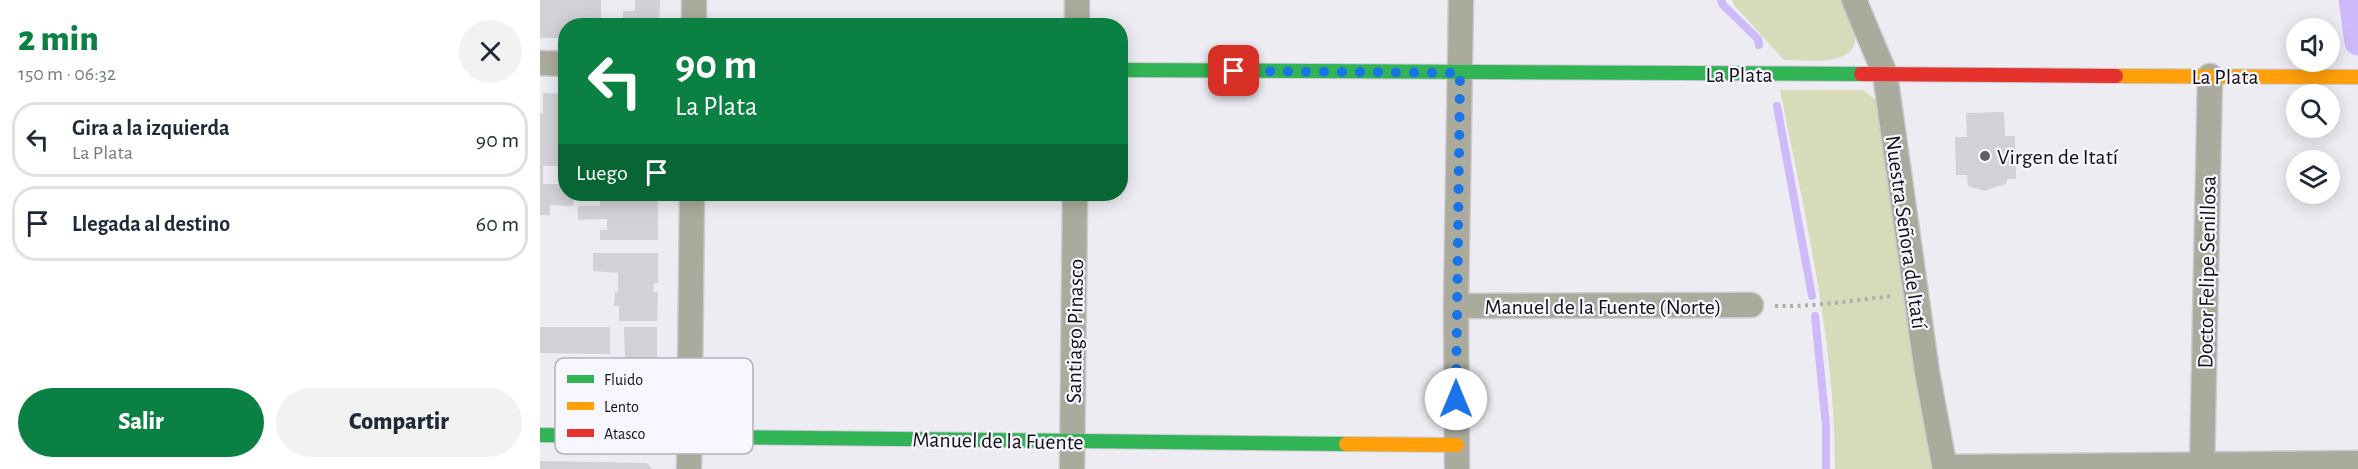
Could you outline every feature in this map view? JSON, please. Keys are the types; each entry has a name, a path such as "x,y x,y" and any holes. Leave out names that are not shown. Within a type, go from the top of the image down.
{"street":[{"path":"694,0 694,18"},
{"path":"1077,0 1077,18"},
{"path":"1457,469 1456,306 1461,0"},
{"name":"Nuestra Señora de Itatí","path":"1854,0 1885,75 1927,372 1945,468"},
{"path":"540,63 558,63"},
{"name":"La Plata","path":"1128,70 2358,77"},
{"name":"Doctor Felipe Senillosa","path":"2202,467 2210,76"},
{"path":"690,358 692,201"},
{"name":"Santiago Pinasco","path":"1072,469 1075,201"},
{"name":"Manuel de la Fuente (Norte)","path":"1456,306 1751,305"},
{"name":"Manuel de la Fuente","path":"540,435 555,435"},
{"name":"Manuel de la Fuente","path":"753,437 1457,445"},
{"path":"1945,468 2202,467 2358,463"}],"path":[{"path":"1751,305 1806,307 1830,302 1916,294"}],"green space":[{"path":"1732,0 1842,0 1852,22 1855,36 1854,46 1839,58 1816,61 1784,60"},
{"path":"1780,90 1863,90 1877,101 1931,469 1835,469 1834,421 1824,326 1817,278"}],"building":[{"path":"540,0 601,0 601,18 558,18 558,38 540,38"},
{"path":"635,0 660,0 659,18 623,18 623,11 635,11"},
{"path":"543,93 558,94 558,166 543,166 543,184 558,184 558,201 574,201 573,206 550,205 550,215 540,215 540,113 543,113"},
{"name":"Virgen de Itatí","path":"2004,112 2005,136 2015,136 2016,179 2008,179 2005,185 1985,191 1968,186 1967,175 1956,175 1955,137 1967,137 1966,113"},
{"path":"600,201 658,201 658,240 600,240 600,230 607,230 607,219 578,220 578,206 600,206"},
{"path":"593,253 658,253 658,283 654,283 653,292 658,292 657,321 619,321 619,306 614,306 615,292 618,292 618,273 593,271"},
{"path":"540,327 610,327 610,354 540,353"},
{"path":"624,327 657,327 657,358 625,358"},
{"path":"540,461 647,463 652,469 540,469"}],"waterway":[{"path":"1721,0 1723,5 1758,39 1759,45"},
{"path":"2352,0 2358,42"},
{"path":"1777,106 1812,296"},
{"path":"1815,316 1826,425 1826,469"}],"traffic: fast":[{"path":"1128,70 1861,74"},
{"path":"540,435 555,435"},
{"path":"753,437 1346,444"}],"traffic: slow":[{"path":"2116,76 2358,77"},
{"path":"1346,444 1457,445"}],"traffic: jam":[{"path":"1861,74 2116,76"}],"place":[{"name":"Virgen de Itatí","path":"1985,156"}],"route":[{"path":"1234,71 1460,73 1456,399"}]}
